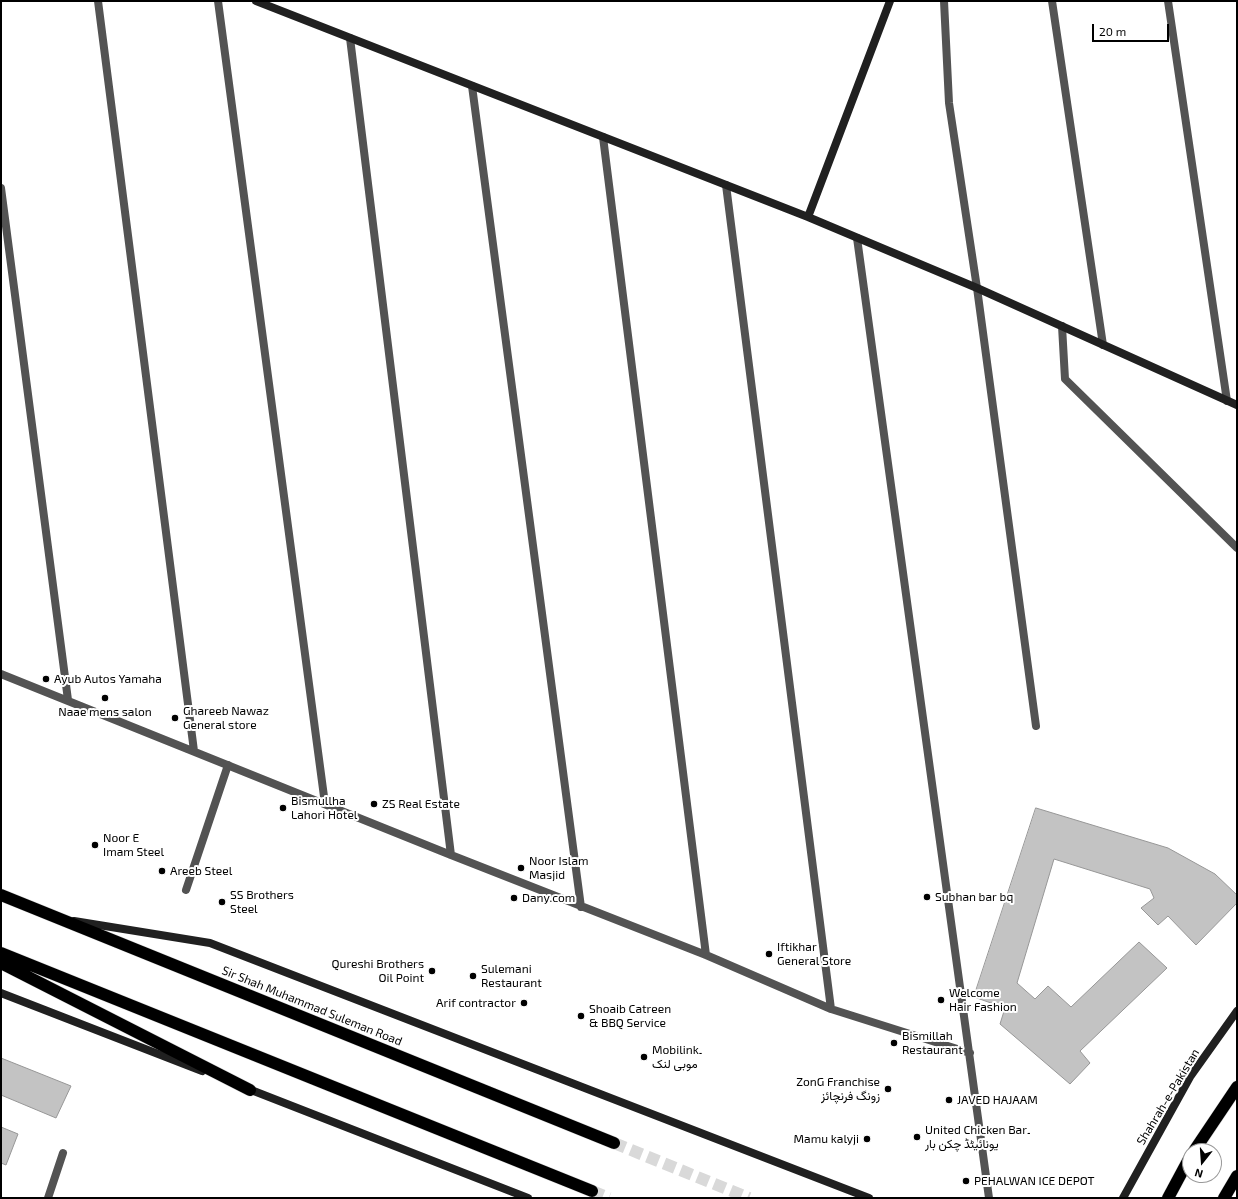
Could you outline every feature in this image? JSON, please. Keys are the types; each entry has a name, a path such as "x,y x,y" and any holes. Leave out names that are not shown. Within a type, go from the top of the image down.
{"highway":[{"name":"Sir Shah Muhammad Suleman Road","path":"1,895 614,1143"},
{"path":"1,953 592,1191"},
{"path":"1,963 250,1090"},
{"path":"1199,1143 1237,1087"},
{"path":"1168,1198 1182,1172"},
{"path":"1224,1198 1237,1176"}],"street":[{"path":"98,1 194,751"},
{"path":"218,1 325,804"},
{"path":"256,1 808,217 977,288 1237,405"},
{"path":"808,217 890,1"},
{"path":"944,1 949,103 977,288 1036,726"},
{"path":"1052,1 1103,345"},
{"path":"1168,1 1227,401"},
{"path":"350,38 451,856"},
{"path":"472,86 581,907"},
{"path":"603,137 706,955"},
{"path":"726,185 831,1009"},
{"path":"1,188 68,700"},
{"path":"857,238 989,1198"},
{"path":"1062,326 1065,379 1237,548"},
{"path":"1,674 451,856 706,955 831,1009 970,1053"},
{"path":"186,890 228,765"},
{"path":"56,918 210,943 869,1198"},
{"path":"1,993 528,1198"},
{"name":"Shahrah-e-Pakistan","path":"1123,1198 1190,1077 1237,1011"},
{"path":"48,1198 63,1153"}],"building":[{"path":"1036,808 1168,848 1215,874 1237,895 1237,903 1196,945 1168,916 1158,925 1141,908 1154,898 1150,889 1054,859 1017,983 1035,999 1048,986 1071,1007 1139,942 1167,968 1080,1051 1090,1063 1070,1084 1000,1024 1005,1008 974,997"},
{"path":"1,1058 71,1086 56,1118 1,1095"},
{"path":"1,1127 18,1134 6,1165 1,1163"}],"tunnel":[{"path":"614,1143 749,1198"},
{"path":"592,1191 609,1198"}],"place":[{"name":"Ayub Autos Yamaha","path":"46,679"},
{"name":"Naae mens salon","path":"105,698"},
{"name":"Ghareeb Nawaz General store","path":"175,718"},
{"name":"ZS Real Estate","path":"374,804"},
{"name":"Bismullha Lahori Hotel","path":"283,808"},
{"name":"Noor E Imam Steel","path":"95,845"},
{"name":"Noor Islam Masjid","path":"521,868"},
{"name":"Areeb Steel","path":"162,871"},
{"name":"Subhan bar bq","path":"927,897"},
{"name":"Dany.com","path":"514,898"},
{"name":"SS Brothers Steel","path":"222,902"},
{"name":"Iftikhar General Store","path":"769,954"},
{"name":"Qureshi Brothers Oil Point","path":"432,971"},
{"name":"Sulemani Restaurant","path":"473,976"},
{"name":"Welcome Hair Fashion","path":"941,1000"},
{"name":"Arif contractor","path":"524,1003"},
{"name":"Shoaib Catreen & BBQ Service","path":"581,1016"},
{"name":"Bismillah Restaurant","path":"894,1043"},
{"name":"Mobilink۔ موبی لنک","path":"644,1057"},
{"name":"ZonG Franchise زونگ فرنچائز","path":"888,1089"},
{"name":"JAVED HAJAAM","path":"949,1100"},
{"name":"United Chicken Bar۔ یونائیٹڈ چکن بار","path":"917,1137"},
{"name":"Mamu kalyji","path":"867,1139"},
{"name":"PEHALWAN ICE DEPOT","path":"966,1181"}]}
